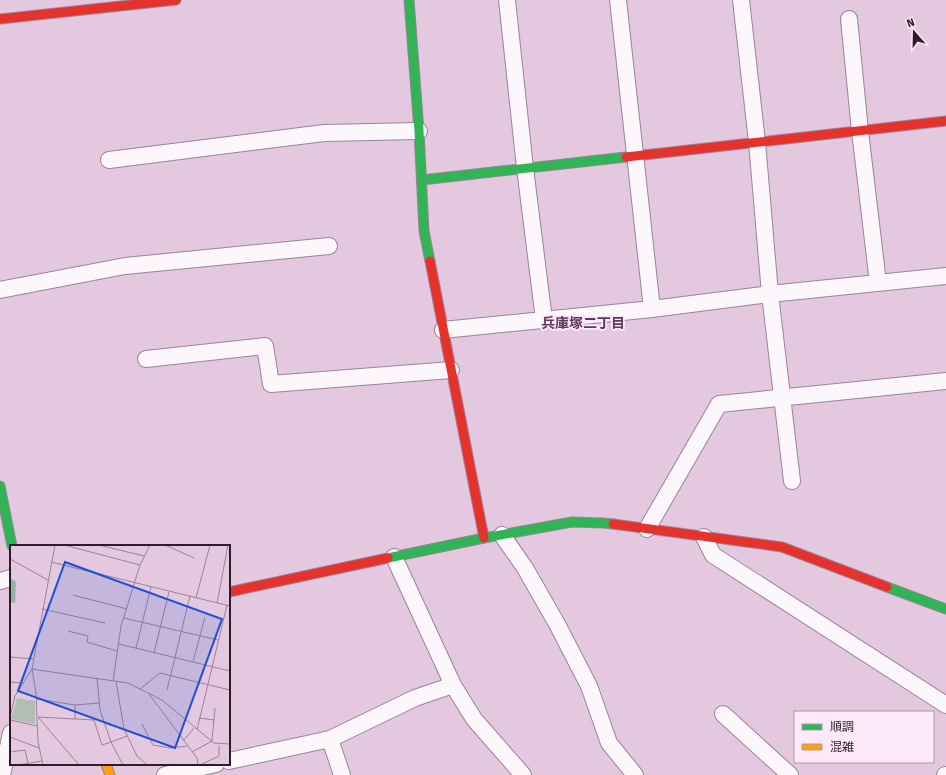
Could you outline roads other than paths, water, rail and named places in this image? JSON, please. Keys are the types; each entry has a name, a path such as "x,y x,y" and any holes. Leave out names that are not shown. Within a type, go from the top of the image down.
{"street":[{"path":"0,19 176,0"},
{"path":"409,0 419,131 424,231 484,538"},
{"path":"507,0 525,168 544,320"},
{"path":"618,0 652,309"},
{"path":"741,0 757,142 770,294 792,481"},
{"path":"849,19 860,131 878,283"},
{"path":"422,180 946,121"},
{"path":"109,160 324,133 419,131"},
{"path":"0,290 125,266 330,246"},
{"path":"443,330 652,309 770,294 946,276"},
{"path":"146,359 265,346 271,384 451,370"},
{"path":"647,530 719,404 946,381"},
{"path":"0,486 12,545"},
{"path":"230,592 484,538 572,522 603,524 782,547 946,609"},
{"path":"502,535 525,568 557,624 589,686 609,743 635,775"},
{"path":"704,537 713,555 946,704"},
{"path":"394,557 453,685 474,719 524,775"},
{"path":"0,581 10,578"},
{"path":"230,761 330,739 415,698 453,685"},
{"path":"723,714 790,775"},
{"path":"0,728 10,725"},
{"path":"2,775 10,738"},
{"path":"330,739 342,775"},
{"path":"106,765 110,775"},
{"path":"164,775 211,765"}],"district":[{"name":"兵庫塚二丁目","path":"583,323"}]}
